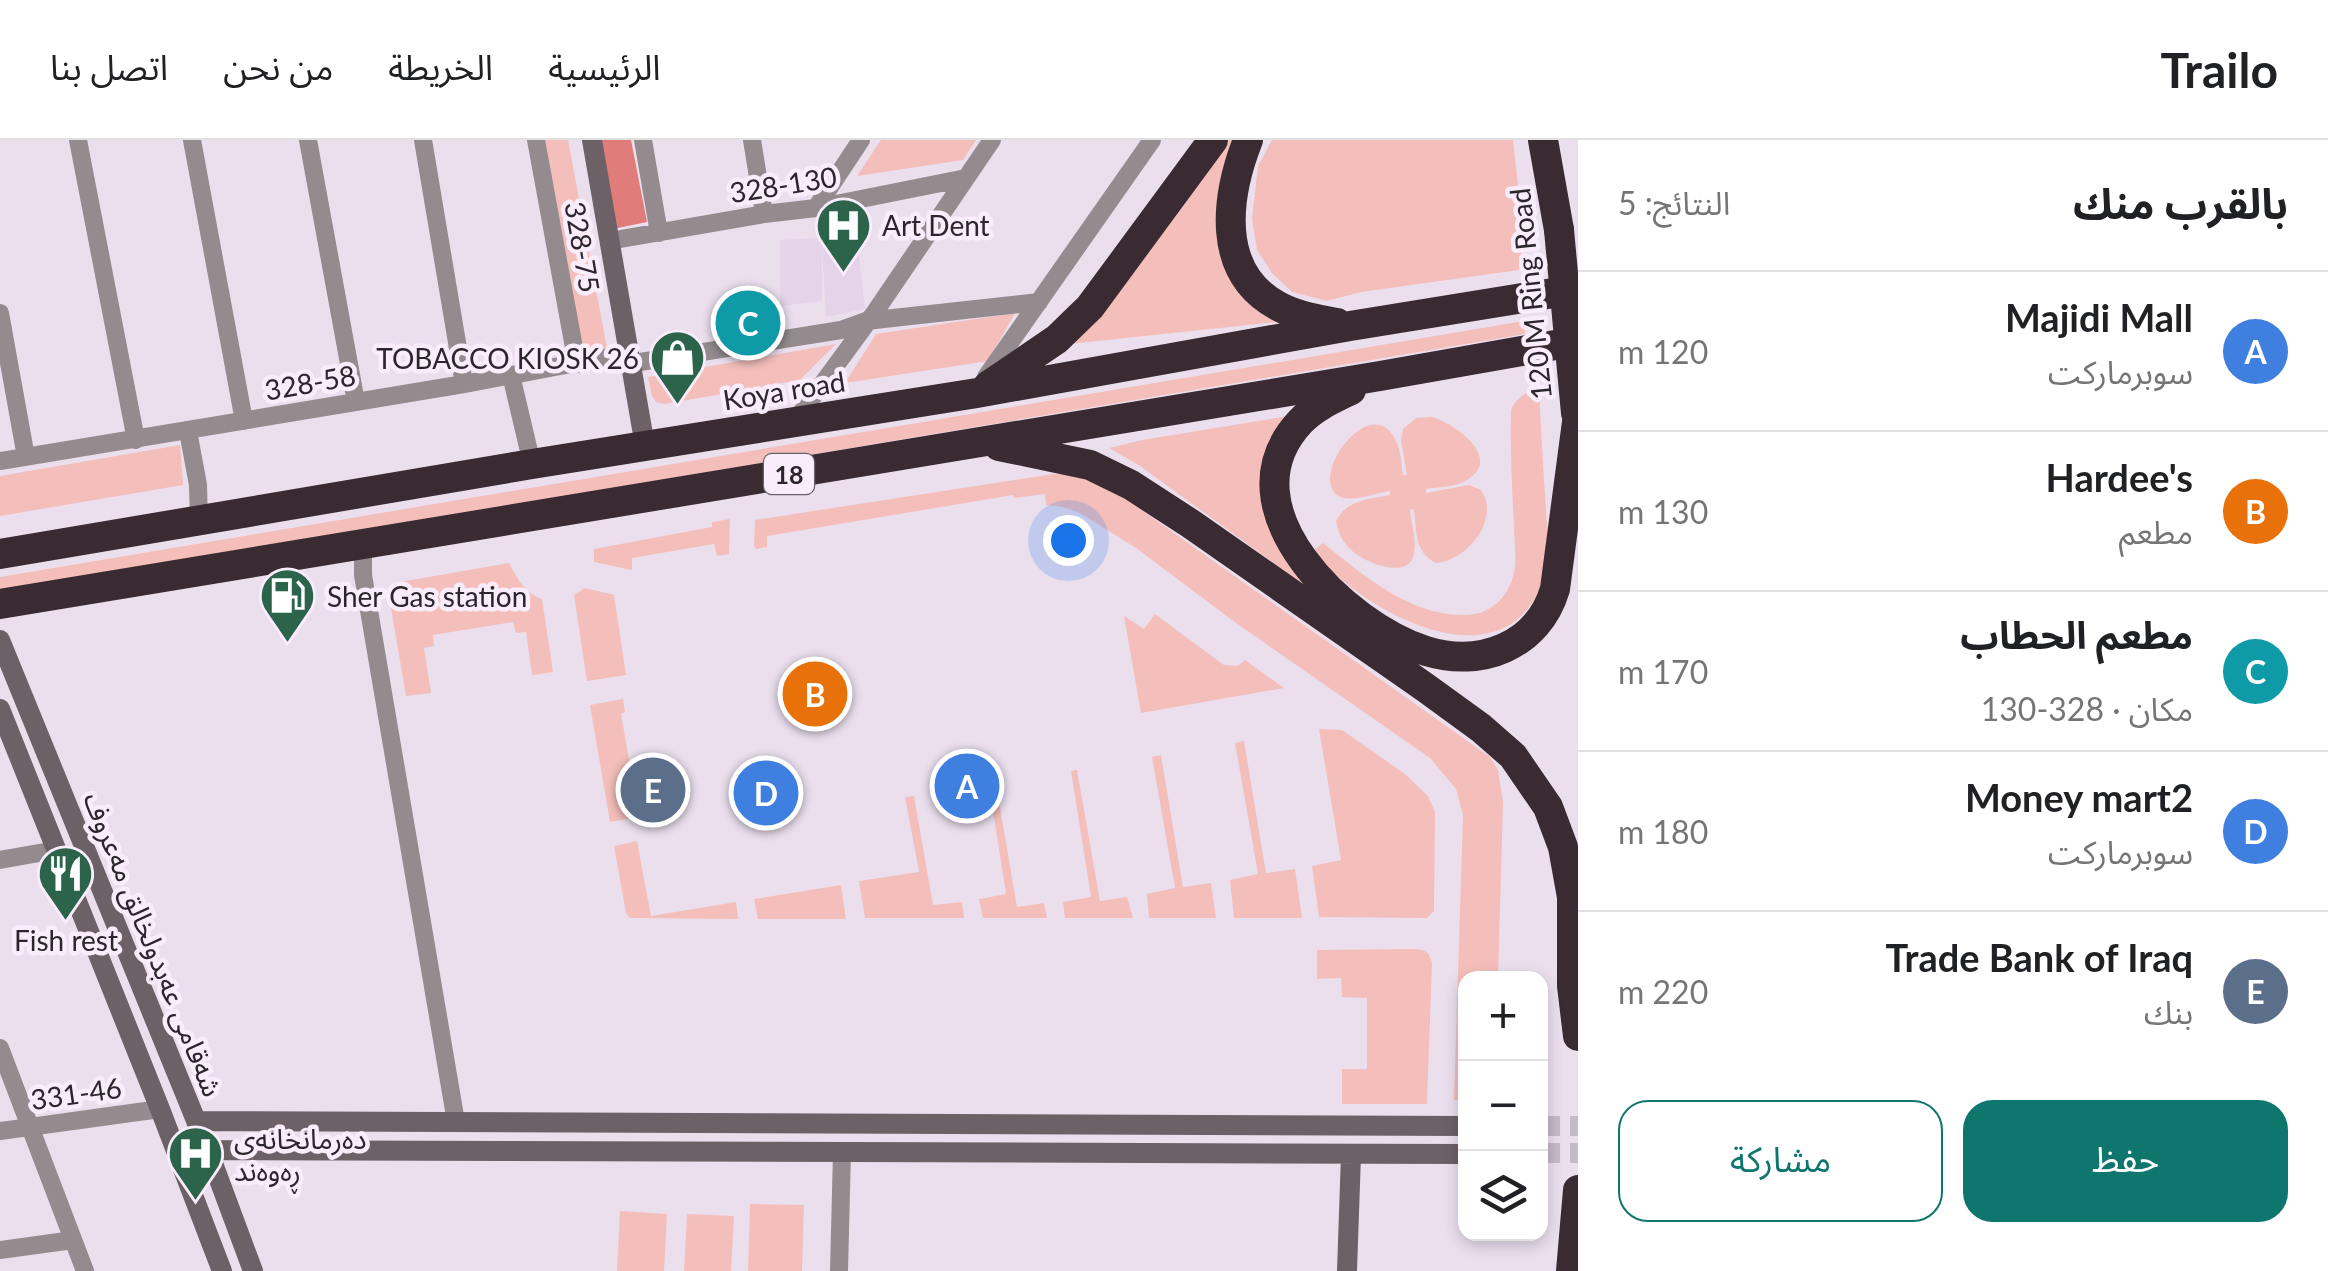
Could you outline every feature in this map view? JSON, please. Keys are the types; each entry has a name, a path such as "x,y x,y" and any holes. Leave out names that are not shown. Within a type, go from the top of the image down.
{"highway":[{"path":"974,393 1039,353 1090,307 1213,140"},
{"path":"1248,140 1230,216 1232,245 1242,272 1264,297 1278,306 1350,326"},
{"name":"120 M Ring Road","path":"1380,376 1322,404 1298,424 1277,466 1274,481 1278,512 1291,541 1328,588 1350,608 1400,640 1424,651 1463,657 1502,649 1526,636 1544,615 1555,589 1577,426 1558,217 1540,140"},
{"name":"Koya road","path":"0,554 1578,289"},
{"name":"18","path":"0,604 1578,341"},
{"path":"966,444 1067,459 1132,485 1426,688 1513,756 1548,807 1564,846 1572,897 1572,986 1578,1036"},
{"path":"1571,1271 1578,1190"}],"street":[{"path":"78,140 136,440"},
{"path":"192,140 244,421"},
{"path":"308,140 356,402"},
{"path":"423,140 464,384"},
{"name":"328-75","path":"536,140 577,364"},
{"path":"592,140 645,446"},
{"path":"643,140 659,234"},
{"path":"752,140 764,214"},
{"path":"816,208 861,140"},
{"path":"795,421 992,140"},
{"path":"974,393 1152,140"},
{"name":"328-130","path":"610,240 816,208 966,178"},
{"name":"328-58","path":"0,461 577,364 630,357 640,362 841,330 866,321 1039,302"},
{"path":"0,313 26,457"},
{"path":"511,375 532,464"},
{"path":"188,431 200,521"},
{"path":"362,544 363,575 456,1122"},
{"path":"0,615 12,605 31,599"},
{"name":"شەقامی عەبدولخالق مەعروف","path":"0,640 208,1150 252,1271"},
{"path":"2,714 28,708"},
{"name":"شەقامی عەبدولخالق مەعروف","path":"2,714 7,746 56,850 222,1271"},
{"path":"0,860 56,850"},
{"path":"0,1048 85,1271"},
{"name":"331-46","path":"0,1131 160,1109"},
{"path":"196,1121 1458,1126"},
{"path":"225,1121 219,1137 230,1150"},
{"path":"766,1124 766,1152"},
{"path":"208,1150 1458,1154"},
{"path":"840,1271 842,1152"},
{"path":"1347,1271 1351,1155"},
{"path":"0,1250 73,1240"}],"shaded area":[{"path":"545,140 568,140 607,348 577,352"},
{"path":"600,140 631,140 647,222 613,229"},
{"path":"881,140 976,140 963,160 857,176"},
{"path":"1223,140 1239,140 1235,150 1254,297 1276,322 1069,344"},
{"path":"1272,140 1513,140 1524,238 1519,270 1361,292 1327,301 1292,292 1272,273 1257,250 1252,219 1258,166"},
{"path":"857,237 865,309 826,317 822,246 822,301 780,306 780,240"},
{"path":"1015,313 988,361 845,383 876,334"},
{"path":"1524,321 1525,334 0,592 0,577"},
{"path":"836,344 800,380 665,404 656,402 652,396 648,377"},
{"path":"1539,388 1548,541 1546,571 1528,608 1503,628 1471,635 1436,631 1401,618 1367,598 1313,551 1323,543 1389,592 1426,609 1466,615 1491,608 1507,590 1515,567 1511,410 1519,398"},
{"path":"1288,416 1267,515 1276,543 1301,571 1308,588 1140,466 1109,448 1142,440"},
{"path":"1432,417 1472,442 1480,462 1467,480 1426,489 1426,493 1469,485 1481,490 1486,501 1484,525 1478,537 1459,555 1436,563 1420,547 1414,510 1410,509 1413,557 1401,567 1373,563 1347,546 1336,521 1352,505 1390,495 1390,491 1355,498 1337,495 1331,485 1331,471 1337,456 1358,431 1371,425 1383,426 1396,441 1403,475 1407,475 1403,429 1416,418"},
{"path":"180,445 183,485 0,516 0,476"},
{"path":"1054,474 1075,475 1119,494 1490,757 1498,770 1503,803 1498,971 1458,971 1463,815 1456,789 1430,758 1136,548 1080,513 1046,505 1045,494 1014,498 1013,495 767,536 767,547 756,549 755,520"},
{"path":"730,519 729,554 717,556 714,544 632,558 632,570 594,562 594,549 712,527 712,522"},
{"path":"509,563 526,589 542,599 553,672 532,675 526,632 516,633 513,622 433,635 434,646 424,648 431,693 406,696 391,588 400,582"},
{"path":"585,588 614,595 626,675 587,681 574,595"},
{"path":"1155,614 1224,665 1238,666 1245,660 1284,688 1141,713 1124,616 1144,629"},
{"path":"623,699 625,712 621,714 635,794 642,794 644,816 610,822 590,705"},
{"path":"1319,729 1342,730 1405,774 1428,796 1435,812 1434,911 1427,918 1319,917 1312,866 1341,860"},
{"path":"1244,741 1266,873 1295,869 1302,918 1234,918 1230,880 1258,874 1235,743"},
{"path":"1161,755 1183,887 1211,883 1216,918 1149,918 1147,894 1175,888 1152,757"},
{"path":"1077,770 1100,901 1127,897 1133,918 1065,918 1063,902 1091,897 1071,771"},
{"path":"996,784 1017,907 1044,903 1047,918 983,918 979,899 1006,894 989,785"},
{"path":"914,796 933,905 962,902 964,918 865,918 859,881 919,872 905,797"},
{"path":"637,841 651,916 736,902 738,919 630,918 614,846"},
{"path":"841,885 846,919 758,919 754,899"},
{"path":"1317,950 1426,952 1432,963 1427,1104 1342,1104 1342,1069 1367,1069 1367,998 1342,997 1341,978 1317,979"},
{"path":"1458,973 1458,1100 1454,1100"},
{"path":"750,1204 804,1205 802,1271 748,1271"},
{"path":"620,1211 667,1214 664,1271 617,1271"},
{"path":"687,1214 734,1216 731,1271 684,1271"}],"tunnel":[{"path":"1548,1126 1578,1126"},
{"path":"1548,1153 1578,1153"}],"place":[{"name":"Art Dent","path":"843,274"},
{"name":"مطعم الحطاب","path":"748,323"},
{"name":"TOBACCO KIOSK 26","path":"678,407"},
{"name":"Sher Gas station","path":"288,645"},
{"name":"Hardee's","path":"815,694"},
{"name":"Majidi Mall","path":"967,786"},
{"name":"Trade Bank of Iraq","path":"653,790"},
{"name":"Money mart2","path":"766,793"},
{"name":"Fish rest","path":"66,923"},
{"name":"دەرمانخانەی ڕەوەند","path":"195,1203"}]}
